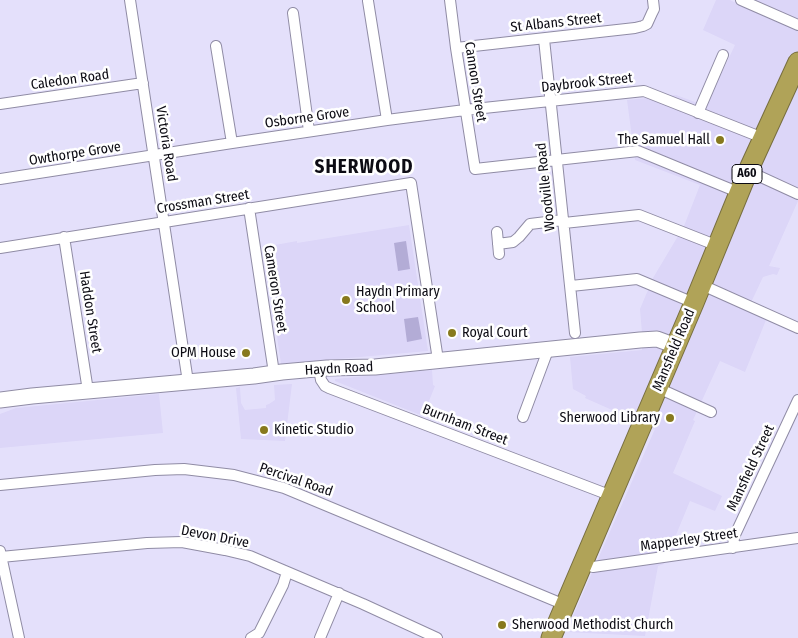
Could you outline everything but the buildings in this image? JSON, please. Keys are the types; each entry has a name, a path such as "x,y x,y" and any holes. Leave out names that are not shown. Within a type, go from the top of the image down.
{"highway":[{"name":"Mansfield Road","path":"551,638 694,304 748,171 798,62"}],"street":[{"name":"Victoria Road","path":"130,0 188,382"},
{"name":"Cannon Street","path":"450,0 475,168 557,160"},
{"name":"St Albans Street","path":"456,48 635,28 648,24 654,10 652,0"},
{"path":"741,0 798,25"},
{"path":"368,1 387,120"},
{"path":"293,13 310,131"},
{"name":"Woodville Road","path":"544,39 576,333"},
{"path":"216,46 232,142"},
{"path":"698,113 723,55"},
{"name":"Caledon Road","path":"0,104 143,83"},
{"name":"Daybrook Street","path":"465,110 644,91 763,138"},
{"name":"Osborne Grove","path":"154,155 232,142 465,110"},
{"path":"557,160 638,151 740,193"},
{"name":"Owthorpe Grove","path":"0,179 154,155"},
{"path":"748,171 798,194"},
{"name":"Crossman Street","path":"0,248 411,183 438,360"},
{"name":"Cameron Street","path":"249,208 274,373"},
{"path":"497,232 499,249 513,242 530,224 639,215 718,246"},
{"name":"Haddon Street","path":"64,237 88,391"},
{"path":"571,286 637,279 694,304"},
{"path":"702,285 798,328"},
{"name":"Haydn Road","path":"0,400 319,369 375,367 657,339 676,346"},
{"path":"523,417 548,350"},
{"name":"Burnham Street","path":"319,369 321,380 329,388 612,496"},
{"path":"658,388 711,412"},
{"name":"Mansfield Street","path":"733,548 734,538 798,400"},
{"name":"Percival Road","path":"0,485 155,470 184,469 242,477 284,488 565,605"},
{"name":"Mapperley Street","path":"583,563 600,566 798,538"},
{"name":"Devon Drive","path":"1,554 182,542 225,550 250,556 338,594 423,635 437,638"},
{"path":"1,554 19,638"},
{"path":"251,638 259,633 283,586 287,572"},
{"path":"320,638 338,594"}],"shaded area":[{"path":"716,0 730,0 738,4 740,0 798,0 798,201 769,266 780,268 777,275 773,274 763,277 747,311 766,320 745,372 720,361 693,420 695,421 673,473 722,496 715,511 690,501 664,564 658,566 645,636 566,632 655,429 585,398 586,396 573,389 570,357 642,350 640,309 653,278 684,226 700,185 635,160 627,100 676,95 706,106 735,45 703,30"},
{"name":"Haydn Primary School","path":"409,225 428,351 281,364 264,247"},
{"path":"406,241 410,269 398,271 394,243"},
{"path":"418,317 422,339 407,342 404,319"},
{"path":"432,370 433,385 435,386 423,416 335,381 335,379"},
{"path":"292,384 285,441 241,439 236,388 240,387 241,403 245,410 266,408 266,405 275,400 274,385"},
{"path":"159,394 163,433 0,448 0,414 16,408"}],"place":[{"name":"The Samuel Hall","path":"720,140"},
{"name":"Haydn Primary School","path":"346,300"},
{"name":"Royal Court","path":"452,333"},
{"name":"OPM House","path":"246,353"},
{"name":"Sherwood Library","path":"670,418"},
{"name":"Kinetic Studio","path":"264,430"},
{"name":"Sherwood Methodist Church","path":"502,625"}],"district":[{"name":"SHERWOOD","path":"364,168"}]}
